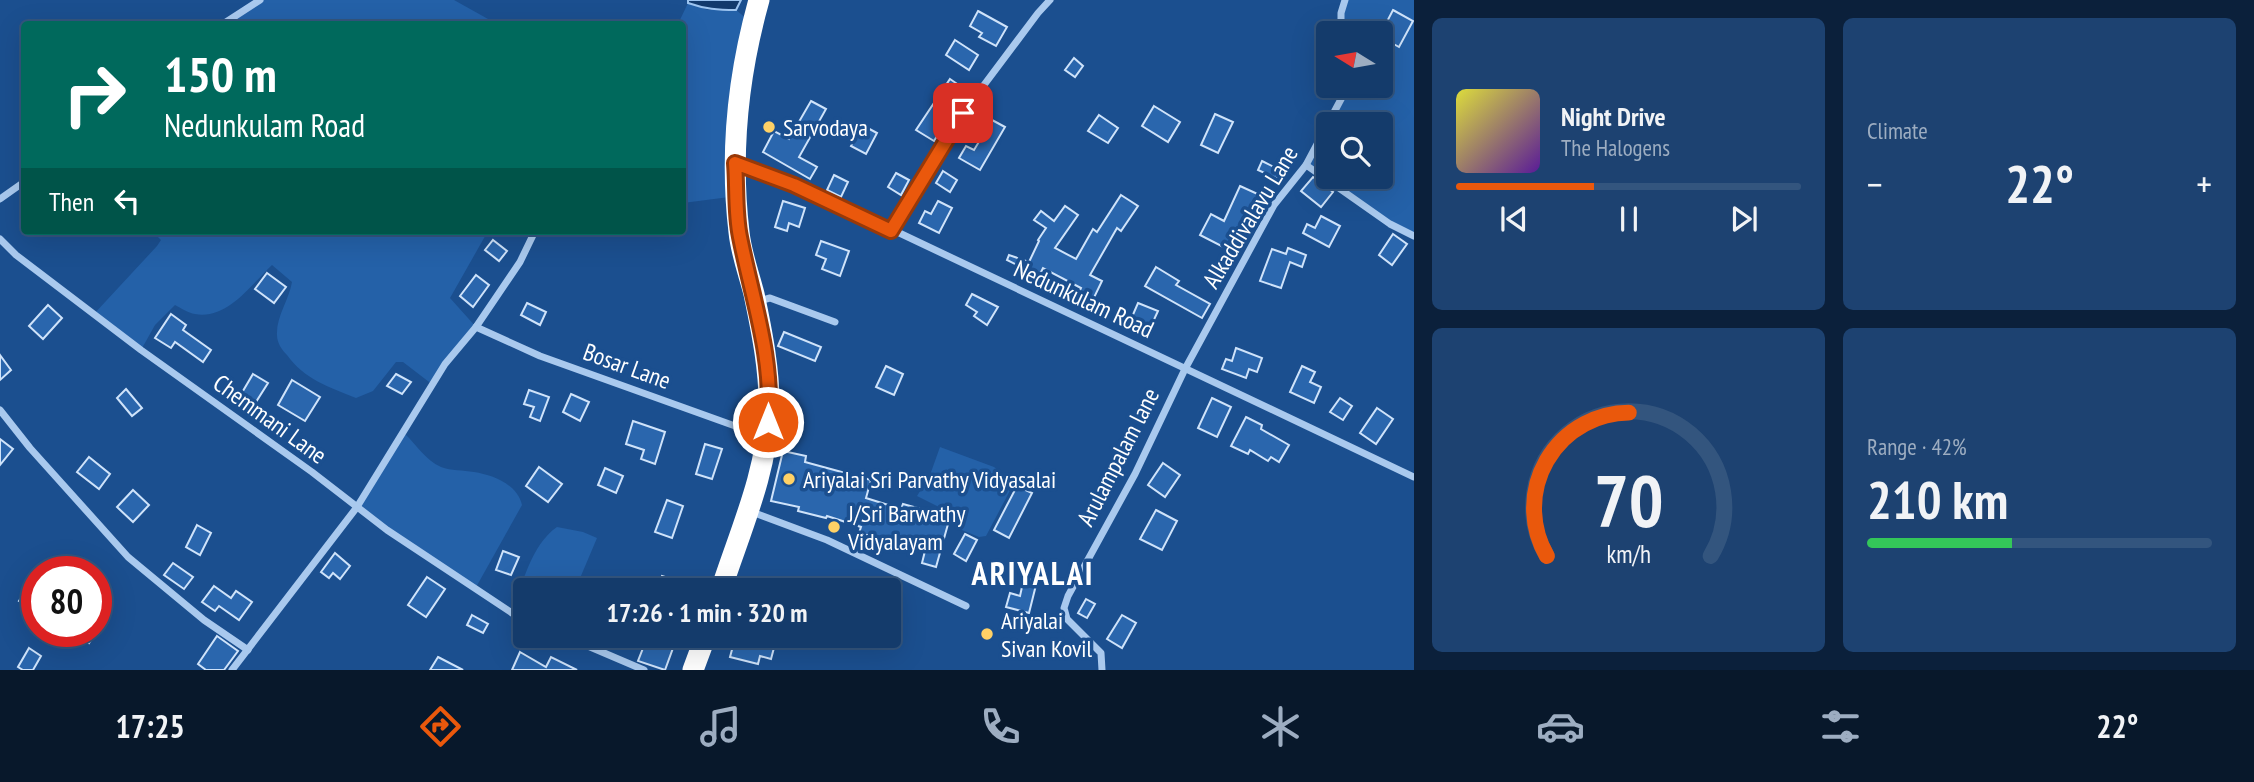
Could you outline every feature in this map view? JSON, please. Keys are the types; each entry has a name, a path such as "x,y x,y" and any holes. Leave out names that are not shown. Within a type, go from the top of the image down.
{"highway":[{"path":"725,578 750,511 766,438 769,409 764,345 739,234 735,163 739,99 759,0"},
{"path":"693,670 701,648"}],"street":[{"path":"228,21 260,0"},
{"path":"891,231 963,113 1038,13 1051,0"},
{"path":"1341,21 1345,0"},
{"name":"Alkaddivalavu Lane","path":"1185,369 1274,205 1306,165 1342,98"},
{"name":"Nedunkulam Road","path":"735,163 794,185 1414,477"},
{"path":"1306,165 1390,224 1414,236"},
{"path":"0,199 21,183"},
{"path":"232,670 357,507 445,364 476,327 520,262 533,235"},
{"name":"Chemmani Lane","path":"0,239 16,255 141,350 312,472 387,530 513,612"},
{"path":"755,303 770,298 835,322"},
{"name":"Bosar Lane","path":"476,327 540,356 766,438"},
{"name":"Arulampalam lane","path":"1102,670 1101,653 1067,619 1064,608 1102,530 1135,474 1185,369"},
{"path":"0,410 30,448 128,557 204,620 248,650"},
{"path":"750,511 827,540 966,606"},
{"path":"592,648 644,670"}],"shaded area":[{"path":"260,0 454,0 492,21 228,21"},
{"path":"688,0 741,0 736,10 706,8 688,3"},
{"path":"1345,0 1414,0 1414,236 1343,189 1393,189 1393,112 1334,112 1342,98 1393,98 1393,21 1342,21"},
{"path":"688,3 708,10 736,10 752,23 737,196 686,203 686,21 679,21"},
{"path":"1316,146 1316,172 1306,165"},
{"path":"156,235 486,235 450,298 476,327 433,385 403,362 396,362 373,391 356,398 309,376 282,349 277,338 277,328 292,282 272,265 238,299 218,312 195,314 175,305 155,325 141,350 94,314 161,240"},
{"path":"404,433 435,464 489,475 510,486 519,498 522,505 475,589 357,507"},
{"path":"940,447 994,467 1014,483 986,536 979,537 957,528 959,519 955,515 917,496 930,475"},
{"path":"557,527 597,538 580,578 524,578 540,544"}],"building":[{"path":"1393,10 1413,21 1399,47 1393,44 1393,21 1387,21"},
{"path":"978,11 1007,27 996,46 979,37 982,33 970,26"},
{"path":"955,40 978,55 969,70 946,55"},
{"path":"1074,58 1083,66 1075,77 1065,70"},
{"path":"950,79 963,88 934,141 916,130"},
{"path":"811,101 826,109 799,157 817,167 810,179 763,152 774,131 789,139"},
{"path":"1154,106 1180,122 1168,142 1142,126"},
{"path":"1215,114 1233,122 1218,153 1201,145"},
{"path":"1099,115 1118,128 1108,143 1088,131"},
{"path":"992,120 1005,127 980,170 959,158 966,146 974,150"},
{"path":"862,125 877,133 866,154 851,146"},
{"path":"1262,161 1282,171 1278,179 1258,170"},
{"path":"943,171 957,180 950,192 936,183"},
{"path":"896,173 909,180 901,195 888,187"},
{"path":"834,175 848,182 841,197 827,190"},
{"path":"1313,177 1316,179 1316,189 1329,189 1333,192 1321,207 1301,191"},
{"path":"1240,186 1262,196 1233,252 1200,235 1211,214 1224,221"},
{"path":"1121,195 1138,206 1121,231 1117,228 1090,275 1102,281 1089,308 1075,301 1081,288 1043,268 1039,276 1007,260 1009,255 1029,262 1046,228 1034,220 1041,211 1054,221 1065,206 1078,215 1055,248 1076,259 1093,229 1097,232"},
{"path":"783,201 805,208 799,227 789,223 787,231 775,227"},
{"path":"938,201 952,208 939,233 919,223 925,211 931,214"},
{"path":"1321,216 1340,226 1329,247 1303,233 1307,224 1315,228"},
{"path":"1393,234 1407,244 1392,265 1379,255"},
{"path":"493,240 507,251 499,261 485,250"},
{"path":"821,241 849,251 840,276 822,269 826,259 816,255"},
{"path":"1288,248 1306,255 1302,267 1290,262 1281,288 1260,281 1272,249 1286,254"},
{"path":"1156,267 1179,281 1176,285 1210,304 1202,318 1145,286"},
{"path":"267,273 286,287 274,303 255,289"},
{"path":"476,275 489,285 473,307 460,296"},
{"path":"972,294 998,307 987,325 974,316 977,312 966,305"},
{"path":"527,303 546,312 540,325 521,315"},
{"path":"1138,303 1158,311 1146,337 1119,325 1124,314 1132,317"},
{"path":"48,305 62,318 43,339 29,326"},
{"path":"171,314 186,325 183,330 211,350 203,362 175,342 171,348 155,338"},
{"path":"784,332 821,347 815,361 778,346"},
{"path":"1236,348 1262,358 1257,372 1249,369 1246,378 1222,369 1226,359 1232,361"},
{"path":"0,355 11,370 0,380"},
{"path":"886,366 903,374 894,395 876,387"},
{"path":"1302,366 1315,372 1310,382 1321,387 1314,403 1290,392"},
{"path":"253,374 268,383 254,405 240,396"},
{"path":"396,374 411,382 402,394 387,386"},
{"path":"292,380 320,397 305,421 278,405"},
{"path":"126,389 142,408 132,416 117,398"},
{"path":"529,390 549,397 540,421 530,417 534,407 524,404"},
{"path":"571,394 589,402 580,421 563,412"},
{"path":"1212,398 1231,407 1217,437 1198,428"},
{"path":"1340,398 1352,406 1343,420 1330,412"},
{"path":"1377,408 1393,419 1376,444 1360,433"},
{"path":"1246,417 1289,445 1279,462 1271,457 1268,461 1250,450 1248,454 1231,446"},
{"path":"633,421 665,432 655,464 641,459 644,450 626,444"},
{"path":"0,439 13,449 0,465"},
{"path":"705,444 722,449 712,479 696,474"},
{"path":"783,451 806,456 805,462 871,480 866,498 901,509 903,504 950,517 936,567 922,563 925,551 859,533 861,527 827,516 826,518 798,511 799,507 771,501"},
{"path":"89,457 110,474 99,489 77,472"},
{"path":"1163,463 1180,475 1165,497 1148,485"},
{"path":"539,467 562,484 548,502 526,486"},
{"path":"605,468 623,476 616,493 598,485"},
{"path":"1017,486 1032,493 1009,538 994,530"},
{"path":"133,490 149,505 133,522 117,507"},
{"path":"667,500 683,506 672,538 655,532"},
{"path":"1156,510 1177,521 1162,550 1140,539"},
{"path":"197,525 211,533 200,555 186,547"},
{"path":"965,534 977,540 966,561 954,554"},
{"path":"503,551 519,557 511,575 496,570"},
{"path":"335,553 350,566 340,579 333,573 329,578 321,572"},
{"path":"173,563 193,577 184,589 164,575"},
{"path":"427,577 445,589 426,617 408,605"},
{"path":"1024,578 1037,581 1029,613 1006,607 1010,593 1020,596"},
{"path":"214,586 231,598 236,591 252,602 239,620 219,606 215,611 202,602"},
{"path":"1086,599 1095,604 1087,618 1078,613"},
{"path":"472,615 488,624 483,633 467,625"},
{"path":"1122,615 1136,623 1122,648 1107,639"},
{"path":"217,636 238,651 224,670 206,670 198,664"},
{"path":"29,648 41,656 33,670 23,670 18,667"},
{"path":"643,648 673,648 665,670 638,661"},
{"path":"732,648 774,648 771,659 760,656 758,664 730,657"},
{"path":"520,652 546,667 551,657 577,670 512,670"},
{"path":"438,657 463,670 430,670"}],"place":[{"name":"Sarvodaya","path":"769,127"},
{"name":"Ariyalai Sri Parvathy Vidyasalai","path":"789,479"},
{"name":"J/Sri Barwathy Vidyalayam","path":"834,527"},
{"name":"Ariyalai Sivan Kovil","path":"987,634"}],"district":[{"name":"ARIYALAI","path":"1033,573"}],"route":[{"path":"768,422 764,345 739,234 735,163 794,185 891,231 963,113"}]}
